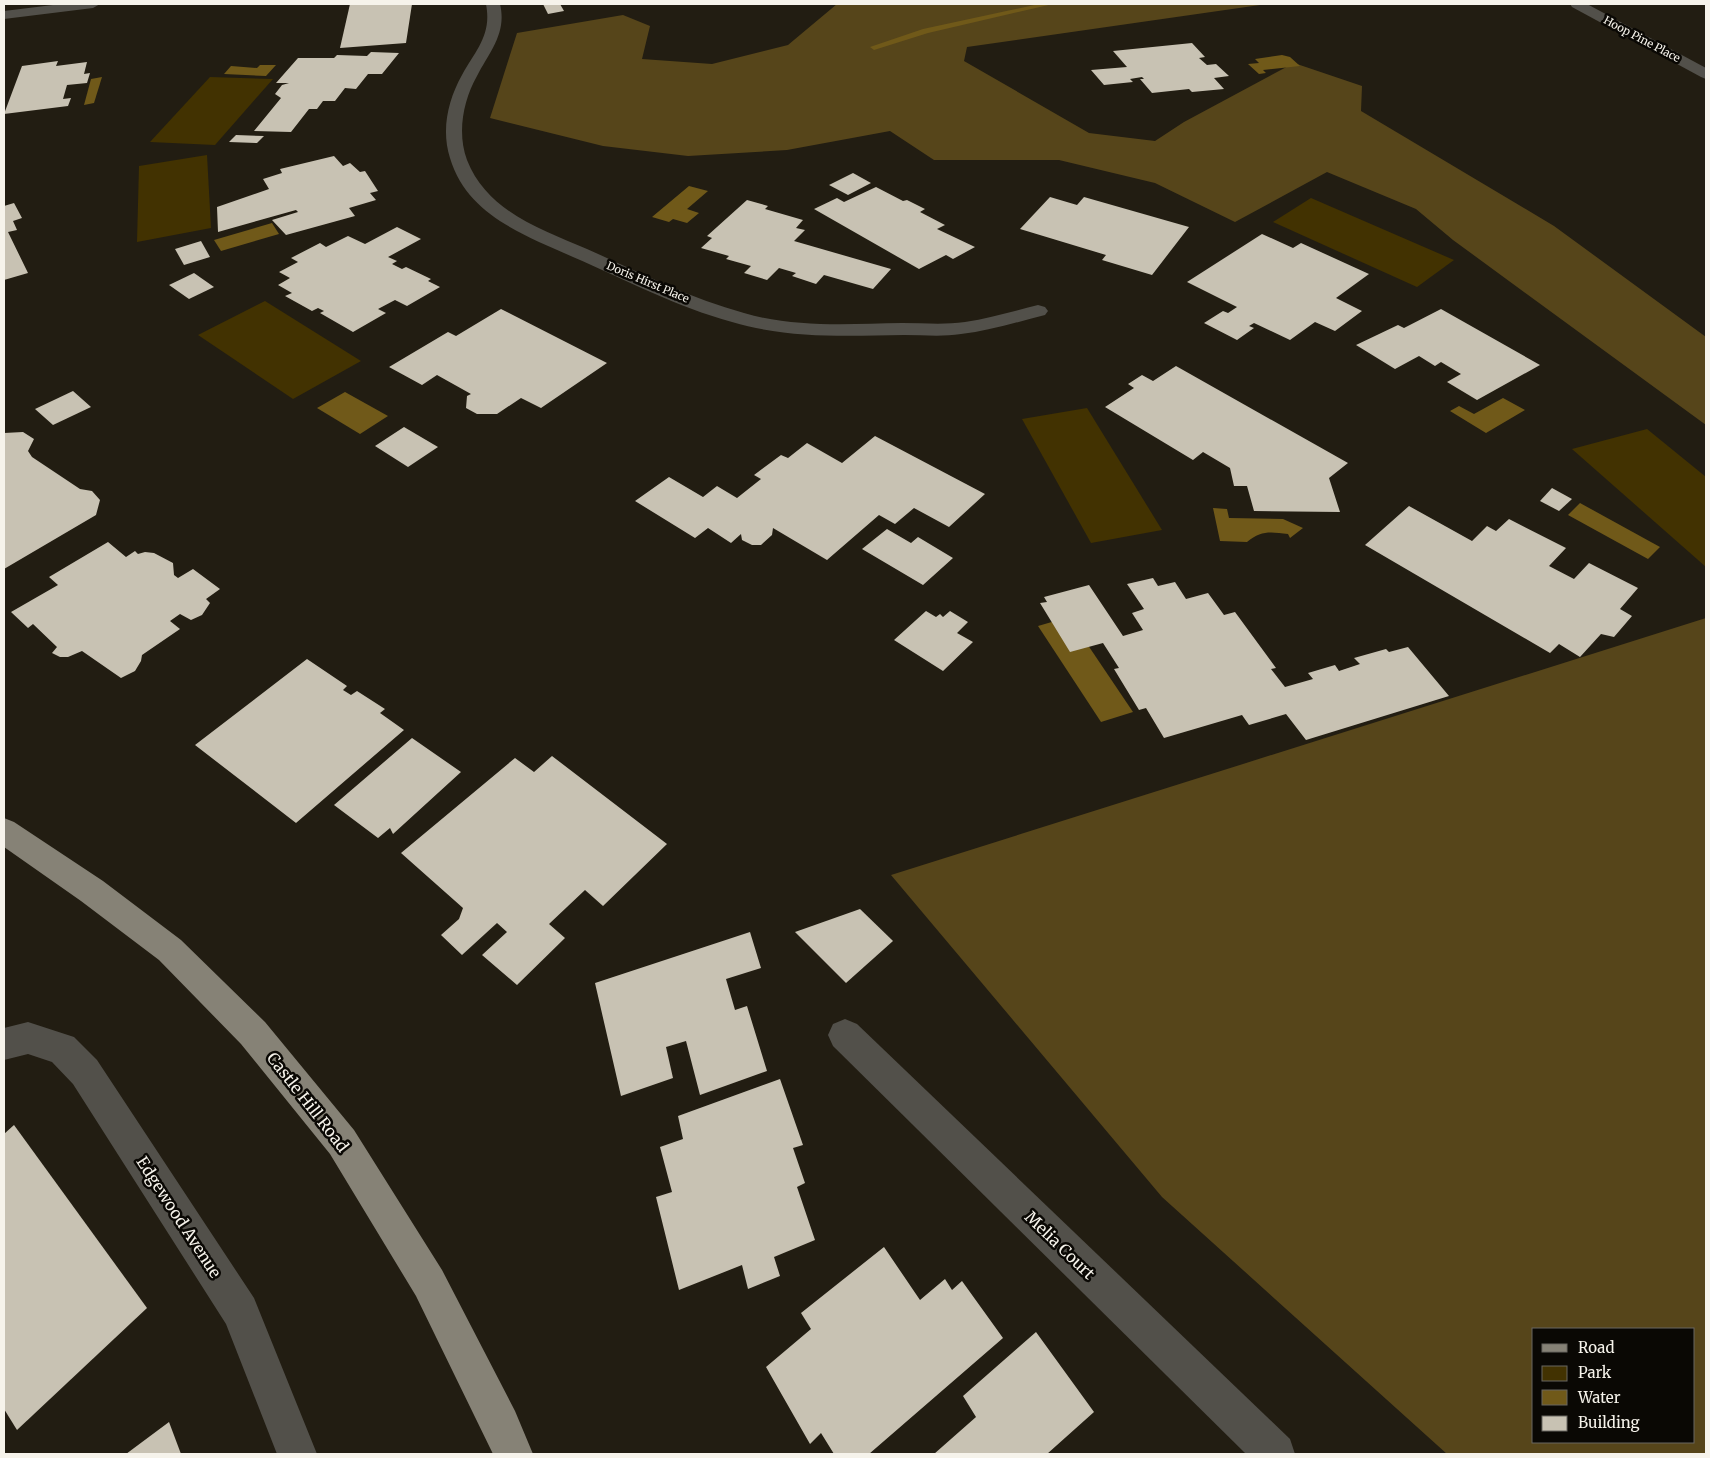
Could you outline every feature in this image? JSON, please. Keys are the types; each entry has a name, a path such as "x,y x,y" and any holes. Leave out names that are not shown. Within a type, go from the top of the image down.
{"main road":[{"name":"Castle Hill Road","path":"4,832 92,891 170,950 253,1033 342,1142 429,1283 501,1425 513,1454"}],"street":[{"path":"4,15 93,4"},
{"name":"Doris Hirst Place","path":"493,4 495,25 491,42 465,83 457,106 454,132 458,159 469,184 492,209 530,232 707,307 763,324 823,330 963,328 1038,311"},
{"name":"Hoop Pine Place","path":"1577,4 1706,74"},
{"name":"Melia Court","path":"845,1035 1275,1454"},
{"name":"Edgewood Avenue","path":"4,1044 28,1038 62,1049 85,1072 240,1312 297,1454"}],"green space":[{"path":"210,77 273,79 215,145 150,142"},
{"path":"207,155 211,228 137,242 139,166"},
{"path":"1311,198 1454,260 1417,287 1273,222"},
{"path":"265,301 361,361 293,399 198,335"},
{"path":"1087,408 1162,530 1091,543 1022,419"},
{"path":"1647,429 1706,477 1706,567 1572,449"}],"shaded area":[{"path":"837,4 1267,4 967,47 964,61 1089,133 1155,141 1184,122 1294,63 1362,86 1361,111 1554,226 1706,337 1706,425 1453,240 1416,209 1327,172 1235,222 1155,183 1059,160 934,160 890,131 787,150 688,156 603,146 490,118 517,33 623,15 650,26 642,59 712,64 788,45"},
{"path":"1706,618 1706,1454 1447,1454 1162,1197 891,875"}],"water":[{"path":"1282,55 1290,57 1300,66 1263,70 1266,73 1259,74 1248,64 1259,63 1255,59"},
{"path":"260,65 276,65 266,76 224,74 231,66 257,68"},
{"path":"102,77 94,103 84,105 91,79"},
{"path":"689,186 708,191 687,209 699,213 687,223 673,219 669,222 652,217"},
{"path":"272,223 279,234 221,251 214,240"},
{"path":"345,392 388,416 360,434 317,408"},
{"path":"1503,398 1525,410 1486,433 1450,411 1459,406 1474,414"},
{"path":"1580,503 1660,547 1648,559 1568,515"},
{"path":"1213,508 1227,509 1229,518 1283,519 1303,528 1290,538 1288,534 1271,532 1257,535 1247,542 1220,541"},
{"path":"1069,617 1133,712 1101,722 1038,626"}],"building":[{"path":"350,4 412,4 406,43 340,48"},
{"path":"543,4 560,4 564,11 548,14"},
{"path":"1192,43 1205,57 1199,58 1207,65 1216,64 1229,76 1214,78 1224,89 1192,92 1189,89 1152,93 1140,79 1144,79 1142,77 1130,79 1133,82 1104,85 1091,70 1127,67 1113,51"},
{"path":"371,52 399,53 382,74 368,74 356,89 345,88 335,101 323,101 317,109 309,109 291,132 254,131 281,98 275,94 282,85 289,83 276,83 298,58 334,58 337,55 367,56"},
{"path":"58,61 56,66 87,62 84,74 90,73 87,83 67,85 63,99 71,98 68,106 4,114 22,66"},
{"path":"236,135 264,136 257,143 229,142"},
{"path":"334,156 343,166 350,163 360,172 365,171 378,191 370,193 376,200 349,208 355,216 286,235 272,220 298,212 296,210 218,232 217,207 269,189 263,179 282,173 280,169"},
{"path":"853,173 871,183 848,195 829,185"},
{"path":"876,187 903,201 907,200 925,209 920,212 945,225 937,229 975,247 953,259 946,255 919,269 814,209 837,198 844,202"},
{"path":"1050,197 1077,205 1084,197 1189,227 1152,275 1102,260 1106,255 1020,229"},
{"path":"747,200 768,206 765,209 803,220 796,228 805,230 794,241 891,269 873,289 824,275 816,284 792,276 796,273 779,268 767,280 744,273 751,266 726,259 729,256 701,248 712,238 707,236"},
{"path":"14,203 22,218 13,221 17,230 8,232 28,273 4,280 4,206"},
{"path":"397,227 421,239 388,257 397,261 392,264 402,269 406,267 431,279 428,281 440,287 407,306 395,300 378,309 386,313 353,332 320,313 324,311 318,308 312,311 285,296 292,293 278,285 290,278 279,272 298,262 291,258 320,243 326,247 348,236 365,244"},
{"path":"1262,234 1293,248 1301,243 1369,274 1336,298 1362,311 1335,331 1315,322 1290,340 1254,323 1249,326 1254,328 1237,340 1204,323 1223,311 1228,313 1237,307 1187,282"},
{"path":"201,241 210,257 184,265 175,249"},
{"path":"194,273 214,287 189,299 169,285"},
{"path":"501,309 607,363 541,408 521,398 497,414 477,414 466,408 467,396 471,394 437,375 422,385 389,367 448,332 456,336"},
{"path":"1441,309 1540,365 1477,400 1447,382 1461,374 1441,362 1435,366 1419,356 1395,369 1356,345 1398,325 1404,328"},
{"path":"1176,366 1348,463 1329,478 1340,512 1254,511 1247,486 1234,486 1230,468 1203,452 1193,460 1105,407 1134,388 1128,384 1142,375 1153,381"},
{"path":"73,391 91,407 53,425 35,409"},
{"path":"404,427 438,447 408,467 375,446"},
{"path":"23,432 34,439 28,451 32,457 80,489 92,491 100,500 96,515 4,569 4,433"},
{"path":"875,436 985,494 949,527 914,508 895,524 879,515 827,560 773,528 772,535 761,545 752,545 742,540 741,534 731,543 708,528 695,538 635,501 669,477 703,497 717,486 737,498 761,479 754,475 781,455 788,458 807,443 842,463"},
{"path":"1552,488 1572,499 1559,511 1540,501"},
{"path":"1409,506 1472,541 1487,526 1496,531 1509,519 1566,548 1549,566 1574,579 1589,563 1638,588 1620,609 1632,616 1614,637 1601,634 1580,657 1559,644 1550,653 1365,545"},
{"path":"887,529 911,543 918,537 953,558 923,585 862,549"},
{"path":"108,542 126,557 135,551 138,554 145,552 154,553 173,563 174,575 178,578 193,569 220,589 206,599 210,603 202,615 191,620 180,614 170,621 180,629 142,655 135,671 121,678 82,651 68,657 60,657 52,653 57,647 33,624 28,628 11,612 58,585 49,577"},
{"path":"1153,578 1158,586 1175,582 1186,599 1208,593 1224,615 1235,612 1276,668 1271,669 1285,687 1313,679 1308,673 1335,665 1339,671 1360,664 1354,658 1386,649 1389,652 1408,647 1449,696 1306,740 1286,714 1249,725 1242,715 1164,738 1146,708 1139,710 1114,669 1119,668 1103,643 1070,652 1040,603 1047,602 1044,597 1089,585 1123,636 1143,630 1132,613 1144,609 1127,584"},
{"path":"926,611 936,617 940,614 943,617 950,611 968,622 957,633 973,642 943,671 894,640"},
{"path":"307,659 347,686 343,690 351,695 357,691 385,709 380,713 404,730 296,823 195,745"},
{"path":"412,738 461,772 393,834 390,828 378,838 334,805"},
{"path":"552,756 667,844 603,906 585,890 549,924 565,938 517,985 482,955 507,932 497,923 462,955 441,935 459,919 463,908 401,853 515,758 534,772"},
{"path":"860,909 893,941 846,983 795,932"},
{"path":"750,932 761,968 726,979 735,1010 747,1006 767,1071 700,1095 686,1041 666,1047 673,1078 621,1096 595,983"},
{"path":"780,1079 803,1145 793,1148 805,1183 797,1187 815,1240 774,1257 780,1276 748,1289 742,1265 679,1290 656,1197 672,1192 660,1147 683,1139 678,1116"},
{"path":"14,1125 147,1308 17,1430 4,1409 4,1134"},
{"path":"884,1247 920,1300 945,1279 952,1290 962,1281 1003,1338 869,1454 834,1454 821,1433 810,1444 766,1367 811,1329 801,1313"},
{"path":"1036,1332 1094,1412 1047,1454 934,1454 976,1417 963,1396"},
{"path":"169,1422 181,1454 126,1454"}],"waterway":[{"path":"874,47 926,31 1049,4"}]}
